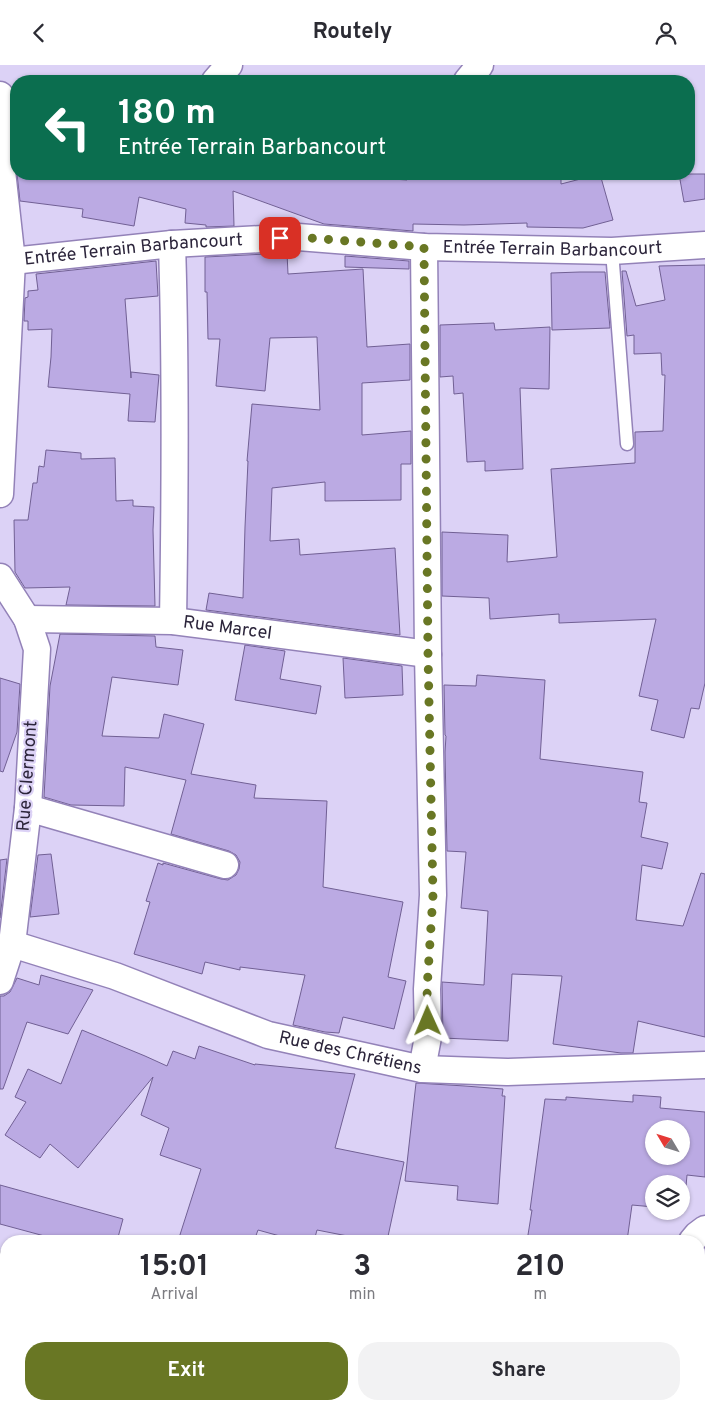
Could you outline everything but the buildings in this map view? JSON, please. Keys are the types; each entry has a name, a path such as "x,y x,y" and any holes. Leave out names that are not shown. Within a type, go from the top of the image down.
{"street":[{"path":"220,75 229,65"},
{"path":"472,75 480,65"},
{"path":"0,95 0,153 12,261 0,494"},
{"name":"Entrée Terrain Barbancourt","path":"12,261 172,244 298,237 424,247 612,251 705,245"},
{"path":"172,244 176,482 172,621"},
{"path":"422,1069 428,1037 427,989 433,895 428,654 424,247"},
{"name":"Rue Clermont","path":"0,577 27,619 36,649 28,808 12,944 0,981"},
{"name":"Rue Marcel","path":"27,619 172,621 428,654"},
{"path":"28,808 225,865"},
{"name":"Rue des Chrétiens","path":"12,944 115,976 268,1035 422,1069 507,1072 705,1065"}],"lane":[{"path":"612,251 627,444"}],"route":[{"path":"280,238 298,237 424,247 428,654 433,895 427,989 428,1021"}]}
